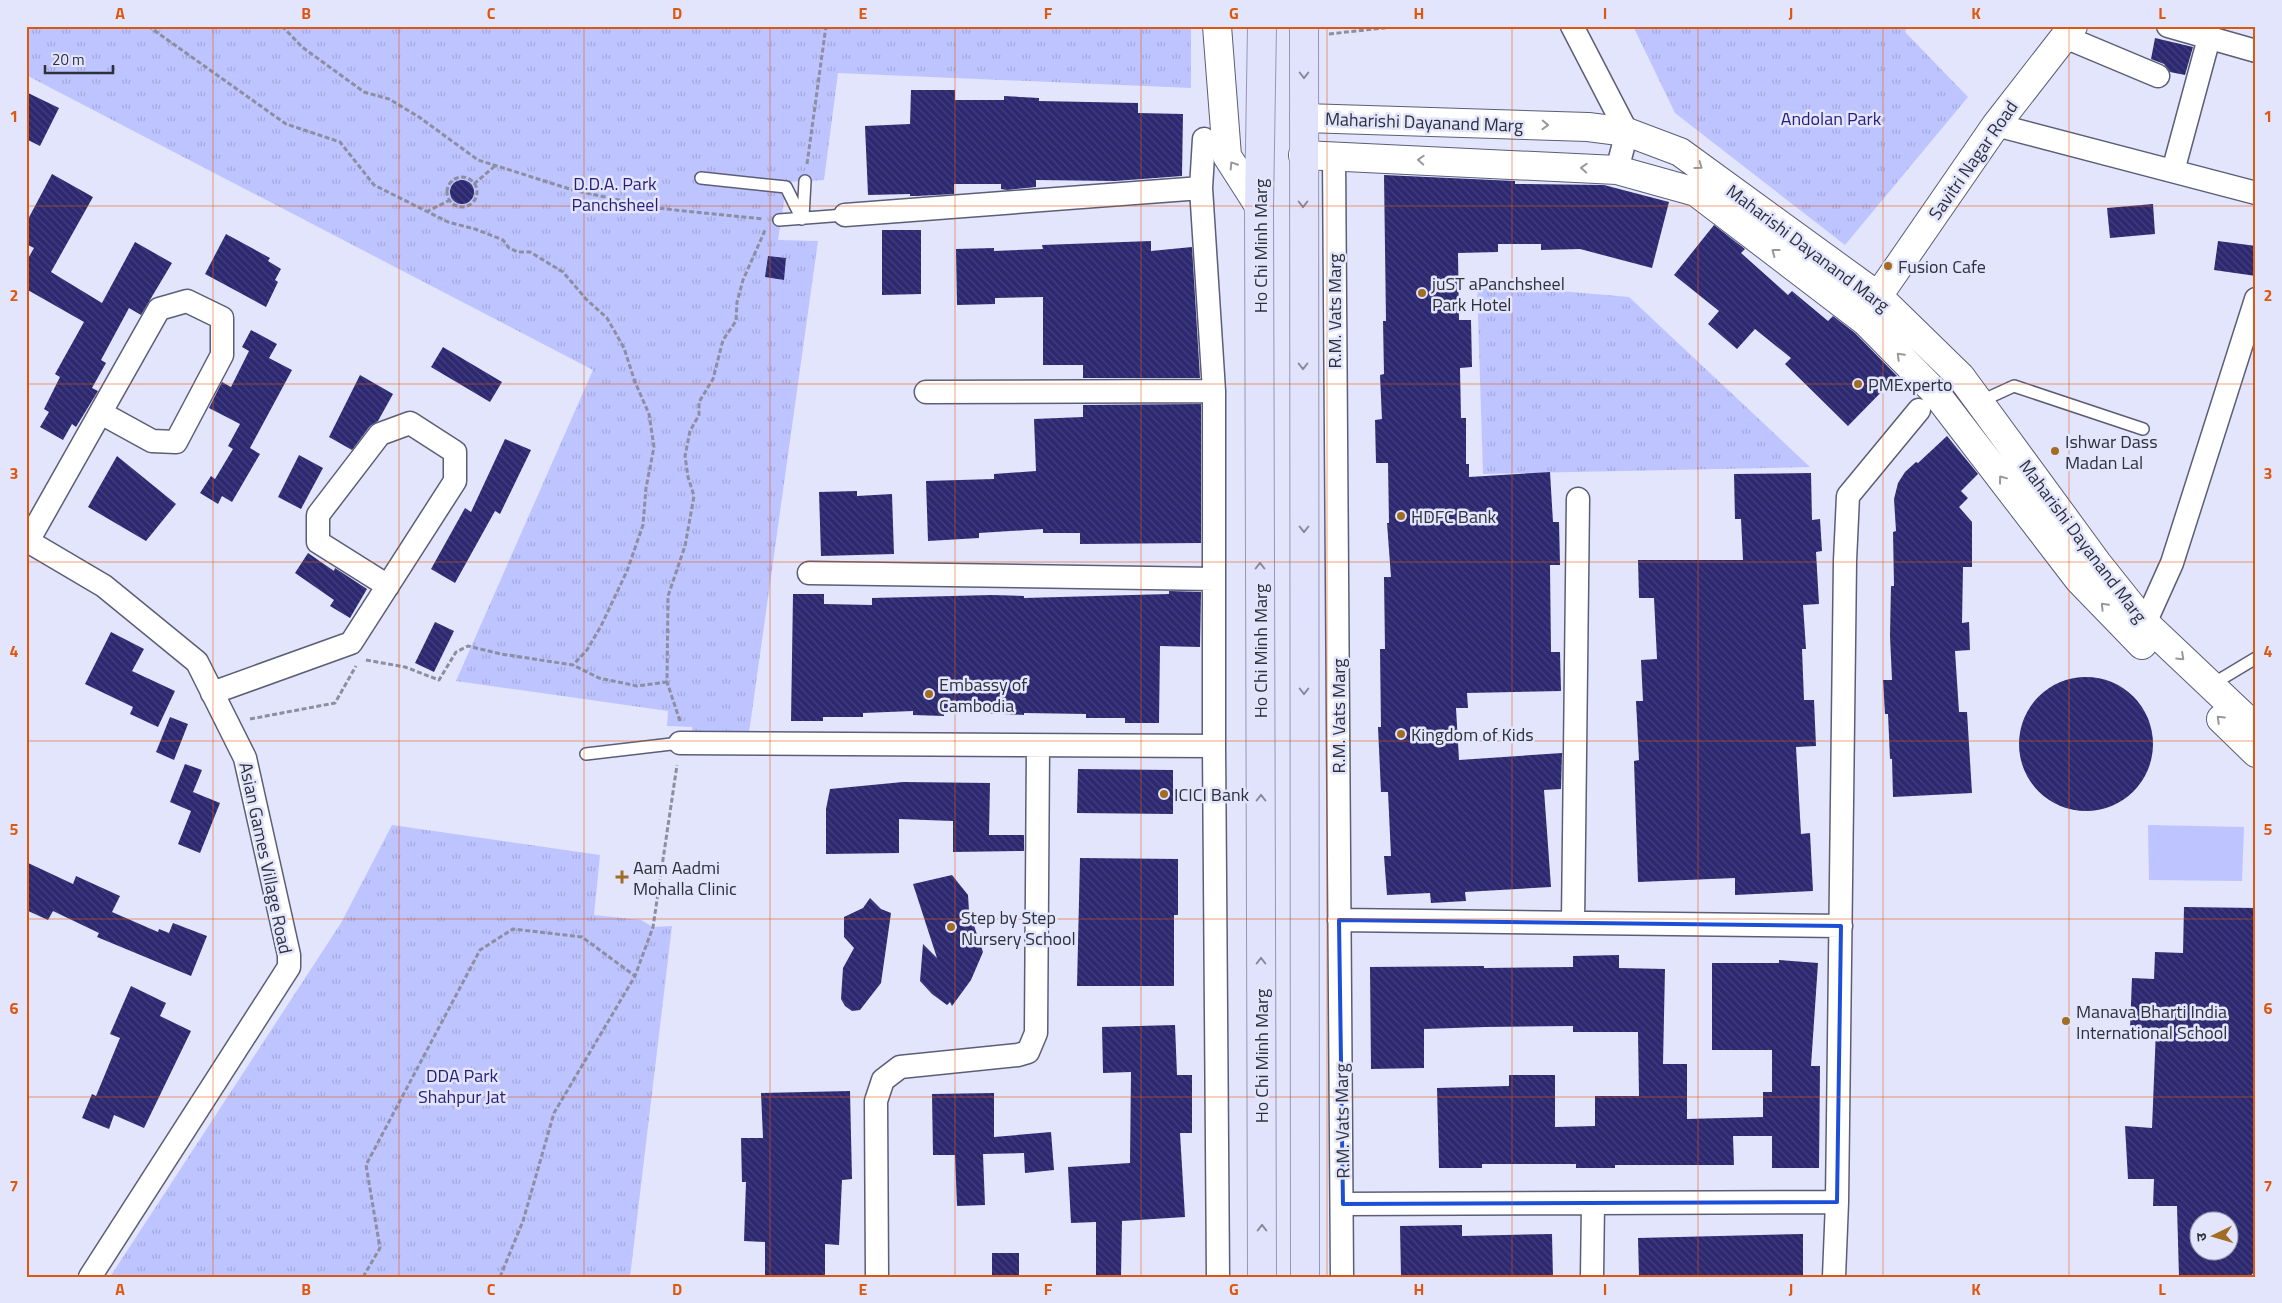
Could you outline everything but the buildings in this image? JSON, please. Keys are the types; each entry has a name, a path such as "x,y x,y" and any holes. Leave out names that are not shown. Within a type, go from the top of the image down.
{"main road":[{"name":"Ho Chi Minh Marg","path":"1262,26 1259,206 1262,1277"},
{"path":"1304,31 1305,1277"}],"street":[{"path":"1217,26 1227,156 1259,206"},
{"path":"1572,26 1626,132 1617,170"},
{"path":"2168,26 2256,51"},
{"path":"2069,32 2158,76"},
{"name":"Savitri Nagar Road","path":"1865,321 1878,296 1996,125 2069,32"},
{"path":"2173,171 2209,38"},
{"name":"Maharishi Dayanand Marg","path":"1304,118 1588,127 1626,132 1680,152 1878,296 1961,377 2089,572 2144,647 2256,753"},
{"path":"1385,158 1388,122"},
{"path":"1464,163 1466,122"},
{"path":"1996,125 2256,193"},
{"path":"1204,140 1202,188 1214,391 1214,746 1218,1277"},
{"name":"Maharishi Dayanand Marg","path":"1303,155 1617,170 1696,192 1865,321 1934,391 2089,572 2256,728"},
{"name":"R.M. Vats Marg","path":"1334,156 1339,920 1343,1204 1342,1277"},
{"path":"845,215 1202,188"},
{"path":"2145,623 2172,563 2256,299"},
{"path":"27,541 159,309 187,301 222,318 222,355 176,442 152,441 101,413"},
{"path":"926,392 1214,391"},
{"path":"1834,1277 1838,1202 1845,561 1848,496 1919,410"},
{"path":"212,692 351,643 388,586 455,481 455,452 410,424 380,434 318,515 318,542 388,586"},
{"path":"1573,923 1578,500"},
{"name":"Asian Games Village Road","path":"27,541 104,586 197,662 245,758 288,941 289,967 90,1277"},
{"path":"809,573 1214,578"},
{"path":"680,742 1214,746"},
{"path":"877,1277 876,1101 883,1080 900,1067 1018,1055 1028,1052 1033,1044 1036,1034 1038,746"},
{"path":"1339,920 1841,926"},
{"path":"1343,1204 1838,1202"},
{"path":"1592,1277 1593,1203"}],"lane":[{"path":"701,178 786,187 802,219"},
{"path":"802,219 805,181"},
{"path":"775,220 845,215"},
{"path":"1979,402 2014,386 2143,429"},
{"path":"2211,685 2256,658"},
{"path":"586,754 680,742"}],"path":[{"path":"148,26 286,124 340,142 374,185 448,222 475,229 503,240 509,248 518,252 530,252 563,272 586,299 607,318 624,348 635,382 649,414 654,447 646,488 643,525 627,571 601,626 587,650 573,665"},
{"path":"282,26 302,47 364,92 389,99 419,117 478,160 573,190 656,208 775,220"},
{"path":"805,181 826,26"},
{"path":"1304,31 1401,26"},
{"path":"474,184 496,166"},
{"path":"467,178 474,184 477,194 470,205 457,206 450,200 447,191 454,180 467,178"},
{"path":"426,212 450,200"},
{"path":"680,718 666,682 668,596 685,546 694,496 688,477 685,456 690,431 699,415 698,402 713,379 723,340 736,321 737,302 743,280 766,226"},
{"path":"227,723 335,703 360,659 405,667 439,680 456,652 468,646 501,654 573,665 599,678 637,686 666,682"},
{"path":"500,1277 523,1221 554,1113 635,976 653,927 680,742"},
{"path":"634,889 658,894"},
{"path":"363,1277 380,1248 366,1165 480,950 513,929 582,937 635,976"}],"highlighted area":[{"path":"1339,920 1841,926 1837,1202 1343,1204"}],"green space":[{"name":"D.D.A. Park Panchsheel","path":"26,26 1191,26 1191,88 838,73 824,180 787,182 778,240 818,241 749,733 693,734 692,727 667,726 668,711 456,681 593,370 26,75"},
{"name":"Andolan Park","path":"1633,26 1908,26 1905,32 1968,97 1845,245 1675,113"},
{"path":"1477,284 1629,297 1810,467 1483,474"},
{"name":"DDA Park Shahpur Jat","path":"392,825 600,855 594,915 641,920 653,927 672,926 630,1277 110,1277 341,923"},
{"path":"2148,825 2244,827 2242,881 2149,880"}],"place":[{"name":"Fusion Cafe","path":"1888,266"},
{"name":"juST aPanchsheel Park Hotel","path":"1422,293"},
{"name":"PMExperto","path":"1858,384"},
{"name":"Ishwar Dass Madan Lal","path":"2055,451"},
{"name":"HDFC Bank","path":"1401,516"},
{"name":"Embassy of Cambodia","path":"929,694"},
{"name":"Kingdom of Kids","path":"1401,734"},
{"name":"ICICI Bank","path":"1164,794"},
{"name":"Aam Aadmi Mohalla Clinic","path":"622,877"},
{"name":"Step by Step Nursery School","path":"951,927"},
{"name":"Manava Bharti India International School","path":"2066,1021"}]}
